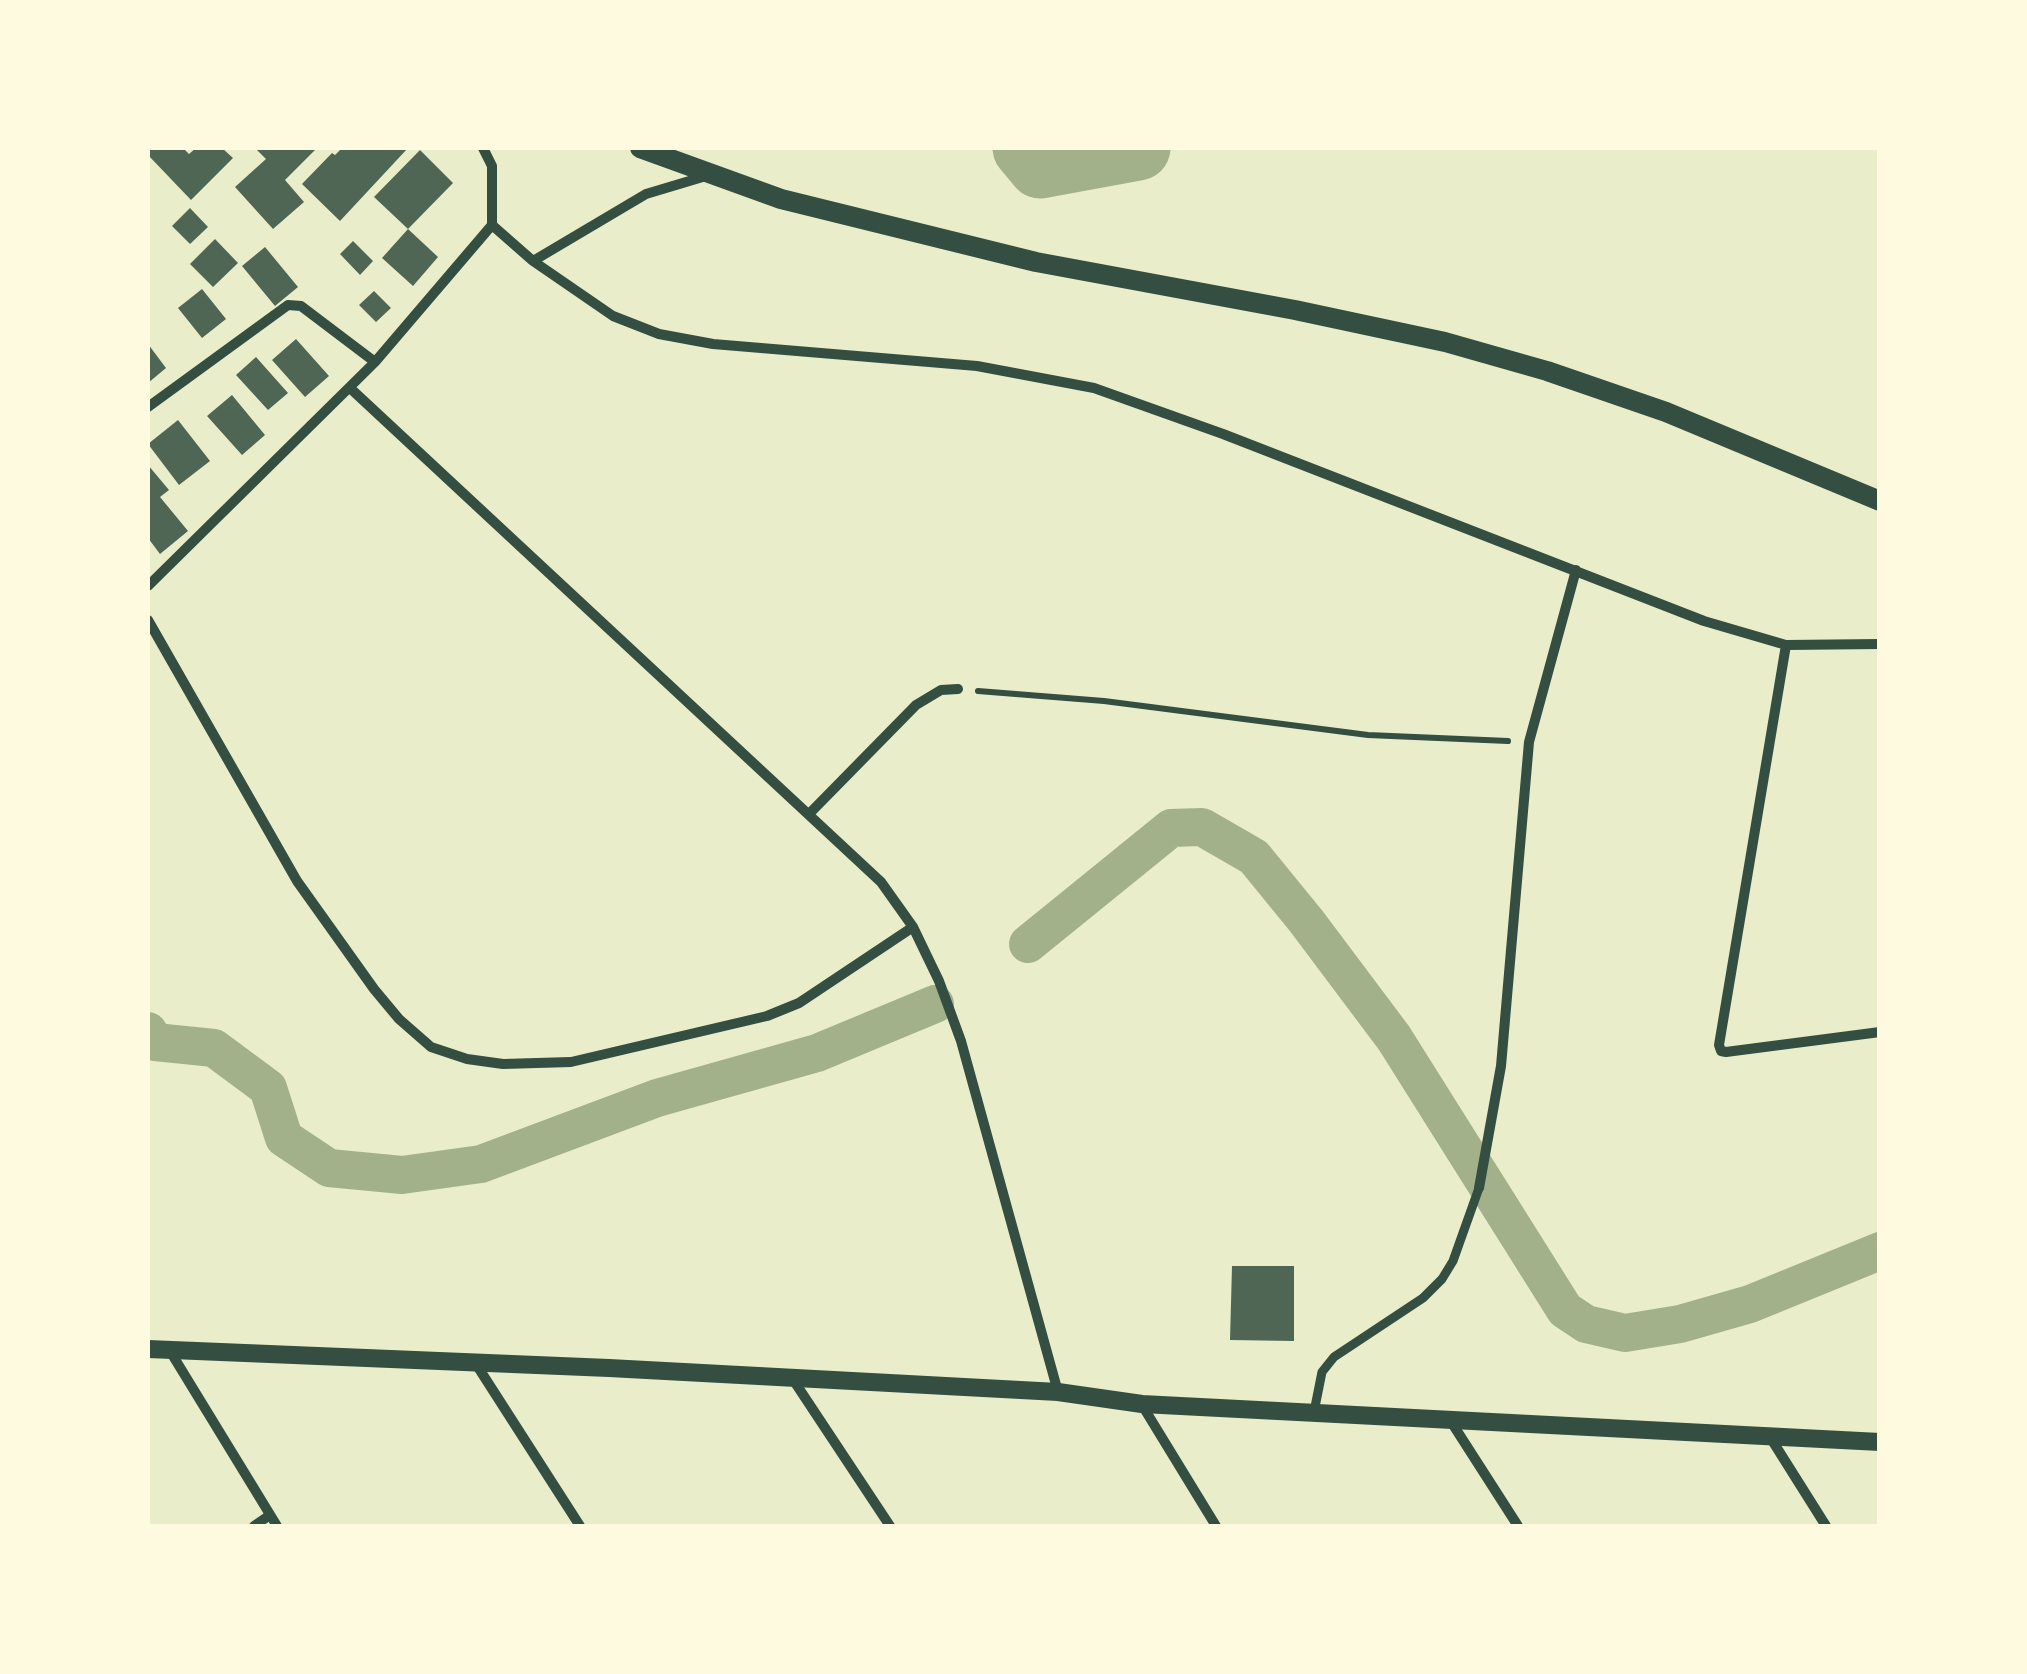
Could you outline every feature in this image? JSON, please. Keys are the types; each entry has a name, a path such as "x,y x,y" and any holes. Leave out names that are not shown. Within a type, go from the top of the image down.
{"main road":[{"path":"640,148 781,199 1036,262 1295,310 1444,342 1547,371 1666,412 1880,501"}],"street":[{"path":"148,586 375,362 492,225 492,166 483,148"},
{"path":"533,261 646,194 711,175"},
{"path":"492,225 533,261 613,316 659,334 712,344 977,366 1094,388 1223,434 1704,621 1786,645 1880,644"},
{"path":"148,406 288,304 301,306 375,362"},
{"path":"350,388 810,813 881,882 913,927 939,981 961,1041 1058,1392"},
{"path":"1313,1413 1322,1372 1334,1356 1423,1298 1442,1279 1453,1262 1479,1188 1490,1144 1501,1066 1529,742 1576,570"},
{"path":"148,620 297,881 374,989 399,1019 431,1047 467,1060 503,1064 571,1062 766,1016 810,996 913,927"},
{"path":"1786,645 1718,1045 1726,1052 1880,1032"},
{"path":"810,813 916,704 941,690 958,690"},
{"path":"148,1350 1058,1392 1142,1404 1880,1442"},
{"path":"170,1351 277,1526"},
{"path":"475,1363 580,1526"},
{"path":"792,1378 890,1526"},
{"path":"1142,1404 1216,1526"},
{"path":"1449,1420 1518,1526"},
{"path":"1770,1437 1826,1526"},
{"path":"254,1526 270,1515"}],"path":[{"path":"958,690 1104,701 1368,735 1529,742"}],"building":[{"path":"148,148 183,148 189,154 196,148 222,148 233,158 191,200 148,155"},
{"path":"255,148 317,148 285,180 304,202 273,229 235,187 266,159"},
{"path":"342,148 408,148 340,221 302,184"},
{"path":"420,150 453,183 408,229 374,197"},
{"path":"190,208 208,227 190,244 172,226"},
{"path":"408,229 438,257 413,286 382,258"},
{"path":"215,239 238,263 213,287 190,264"},
{"path":"353,241 373,261 360,275 340,254"},
{"path":"265,247 298,287 275,306 242,266"},
{"path":"202,289 226,319 202,338 178,308"},
{"path":"374,291 391,308 376,322 359,305"},
{"path":"296,339 329,376 305,397 272,360"},
{"path":"148,344 166,368 148,383"},
{"path":"256,357 288,393 268,410 236,375"},
{"path":"232,395 265,435 242,455 207,416"},
{"path":"178,420 210,461 179,485 148,444"},
{"path":"148,465 169,490 160,497 188,531 160,554 148,538"},
{"path":"1232,1266 1294,1266 1294,1341 1230,1340"}],"waterway":[{"path":"1025,148 1040,166 1138,148"},
{"path":"1028,944 1171,828 1202,827 1254,857 1307,922 1394,1038 1565,1310 1586,1324 1625,1333 1680,1324 1750,1304 1880,1251"},
{"path":"148,1031 155,1042 214,1048 268,1088 284,1138 329,1168 402,1175 481,1164 657,1098 817,1053 935,1004"}]}
